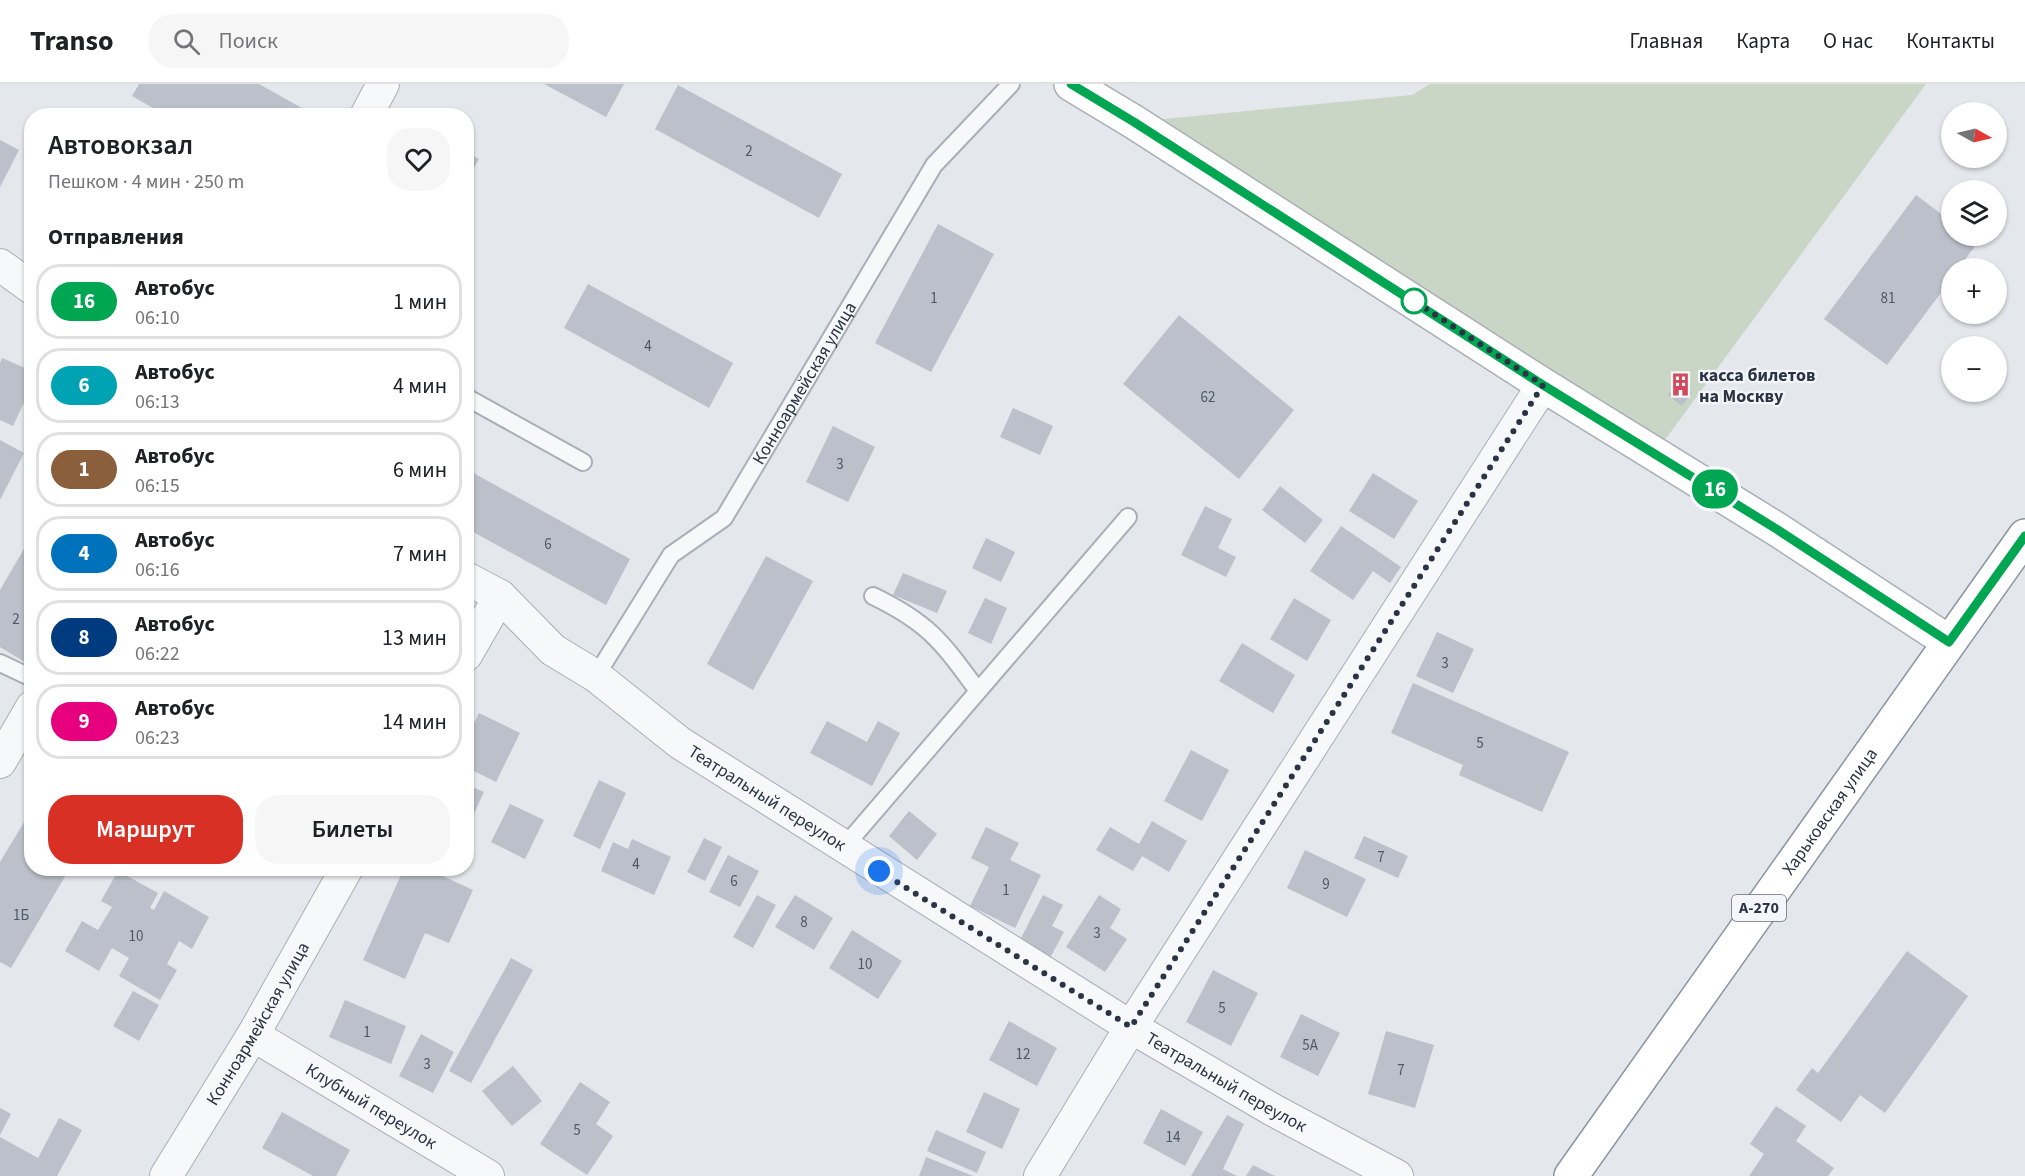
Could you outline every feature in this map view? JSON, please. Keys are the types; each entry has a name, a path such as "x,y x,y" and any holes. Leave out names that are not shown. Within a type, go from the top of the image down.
{"main road":[{"path":"1071,84 1134,122 1543,385 1656,452 1949,642"},
{"name":"Харьковская улица","path":"1571,1176 2025,536"}],"street":[{"path":"370,108 383,84"},
{"path":"0,265 24,282"},
{"path":"1040,1176 1131,1027 1543,385"},
{"name":"Театральный переулок","path":"474,582 500,596 553,650 596,676 680,744 1131,1027 1273,1110 1397,1176"},
{"path":"474,640 500,596"},
{"path":"0,762 24,721"},
{"name":"Конноармейская улица","path":"166,1176 253,1035 342,876"},
{"name":"Клубный переулок","path":"253,1035 488,1176"}],"lane":[{"name":"Конноармейская улица","path":"596,676 671,555 724,518 934,165 1011,84"},
{"path":"474,401 583,462"},
{"path":"844,847 1128,517"},
{"path":"873,596 908,613 940,639 978,691"},
{"path":"0,663 24,674"}],"green space":[{"path":"1430,84 1926,84 1656,452 1134,122 1412,95"}],"building":[{"path":"139,84 259,84 302,108 153,108 132,96"},
{"path":"544,84 624,84 606,117"},
{"path":"678,85 842,174 819,218 655,129"},
{"path":"0,140 19,150 0,187"},
{"path":"474,156 479,159 474,167"},
{"path":"1916,195 1941,214 1941,246 1975,246 1966,258 1941,258 1941,293 1887,365 1824,319"},
{"path":"938,224 994,254 931,372 875,343"},
{"path":"588,284 733,363 709,408 564,328"},
{"path":"1179,315 1294,410 1239,479 1123,384"},
{"path":"2,358 24,368 24,402 13,426 0,420 0,363"},
{"name":"касса билетов на Москву","path":"1681,377 1692,393 1682,406 1668,395"},
{"path":"1013,408 1053,426 1040,455 1000,437"},
{"path":"833,426 875,447 848,502 806,482"},
{"path":"0,440 24,453 0,500"},
{"path":"474,473 630,559 606,605 474,532"},
{"path":"1373,473 1418,501 1394,539 1349,511"},
{"path":"1280,486 1323,520 1305,543 1262,510"},
{"path":"1205,506 1232,519 1218,548 1236,557 1226,577 1181,555"},
{"path":"1341,526 1401,567 1390,583 1373,571 1353,600 1310,571"},
{"path":"986,538 1015,552 1001,582 972,568"},
{"path":"24,549 24,662 0,647 0,590"},
{"path":"766,556 813,581 753,690 707,664"},
{"path":"903,573 947,591 937,613 893,595"},
{"path":"985,598 1007,608 991,644 968,633"},
{"path":"1294,598 1331,620 1307,661 1270,639"},
{"path":"1437,632 1474,649 1453,693 1416,676"},
{"path":"1242,643 1295,675 1273,713 1219,681"},
{"path":"1413,683 1569,752 1542,812 1459,775 1463,765 1391,733"},
{"path":"479,713 520,733 496,782 474,771 474,723"},
{"path":"827,721 867,742 878,721 900,733 872,786 810,753"},
{"path":"1191,750 1229,770 1202,821 1164,801"},
{"path":"599,780 626,793 600,849 573,836"},
{"path":"474,788 484,792 474,814"},
{"path":"510,804 544,820 525,859 491,842"},
{"path":"909,811 937,834 917,860 889,836"},
{"path":"1152,821 1187,841 1169,872 1142,856 1133,871 1096,850 1110,827 1139,844"},
{"path":"24,822 24,876 65,876 11,968 0,962 0,862"},
{"path":"986,827 1019,843 1010,860 1041,875 1015,928 970,906 989,867 971,858"},
{"path":"1364,836 1408,856 1398,878 1354,858"},
{"path":"704,838 722,847 705,881 687,872"},
{"path":"632,839 671,857 654,895 601,871 613,842 628,849"},
{"path":"1305,850 1366,879 1347,917 1287,888"},
{"path":"728,855 759,871 740,907 709,892"},
{"path":"115,876 127,876 158,893 150,908 154,910 164,891 209,917 192,949 179,941 167,964 177,970 160,1000 119,976 129,958 112,948 99,971 65,951 82,921 98,930 112,907 101,901"},
{"path":"400,876 442,876 473,890 449,943 425,933 405,979 363,960"},
{"path":"757,895 776,905 753,948 733,937"},
{"path":"795,895 833,918 814,950 775,927"},
{"path":"1043,895 1063,905 1052,926 1064,932 1050,958 1019,942"},
{"path":"1099,895 1121,909 1110,928 1127,939 1105,972 1066,947"},
{"path":"852,930 902,961 878,999 829,968"},
{"path":"1907,951 1968,996 1885,1113 1860,1095 1841,1122 1796,1090 1812,1068 1818,1073"},
{"path":"511,958 533,970 471,1083 449,1071"},
{"path":"1213,970 1258,993 1231,1046 1186,1022"},
{"path":"133,991 159,1005 139,1041 113,1026"},
{"path":"345,1000 406,1026 391,1064 329,1037"},
{"path":"1301,1014 1340,1033 1318,1076 1280,1057"},
{"path":"1009,1021 1057,1048 1037,1086 989,1060"},
{"path":"1386,1031 1434,1045 1415,1108 1368,1094"},
{"path":"421,1034 454,1052 433,1093 399,1076"},
{"path":"513,1066 542,1101 512,1126 482,1091"},
{"path":"580,1082 610,1102 596,1124 613,1136 587,1175 540,1144"},
{"path":"984,1092 1020,1109 1002,1149 966,1132"},
{"path":"1776,1106 1806,1126 1796,1141 1834,1168 1828,1176 1749,1176 1764,1154 1750,1144"},
{"path":"0,1108 11,1114 0,1135"},
{"path":"1161,1109 1203,1132 1185,1166 1143,1143"},
{"path":"282,1112 350,1150 336,1176 313,1176 262,1148"},
{"path":"1227,1115 1244,1124 1223,1169 1237,1176 1191,1176"},
{"path":"59,1118 82,1130 57,1176 0,1176 0,1137 38,1158"},
{"path":"936,1130 986,1152 977,1173 927,1151"},
{"path":"926,1157 973,1176 919,1176"},
{"path":"1253,1165 1275,1176 1246,1176"}],"bus line":[{"name":"16","path":"1071,84 1134,122 1543,385 1761,518 1949,642 2025,536"}],"place":[{"name":"касса билетов на Москву","path":"1681,385"}],"route":[{"path":"879,871 1131,1027 1543,385 1414,301"}]}
